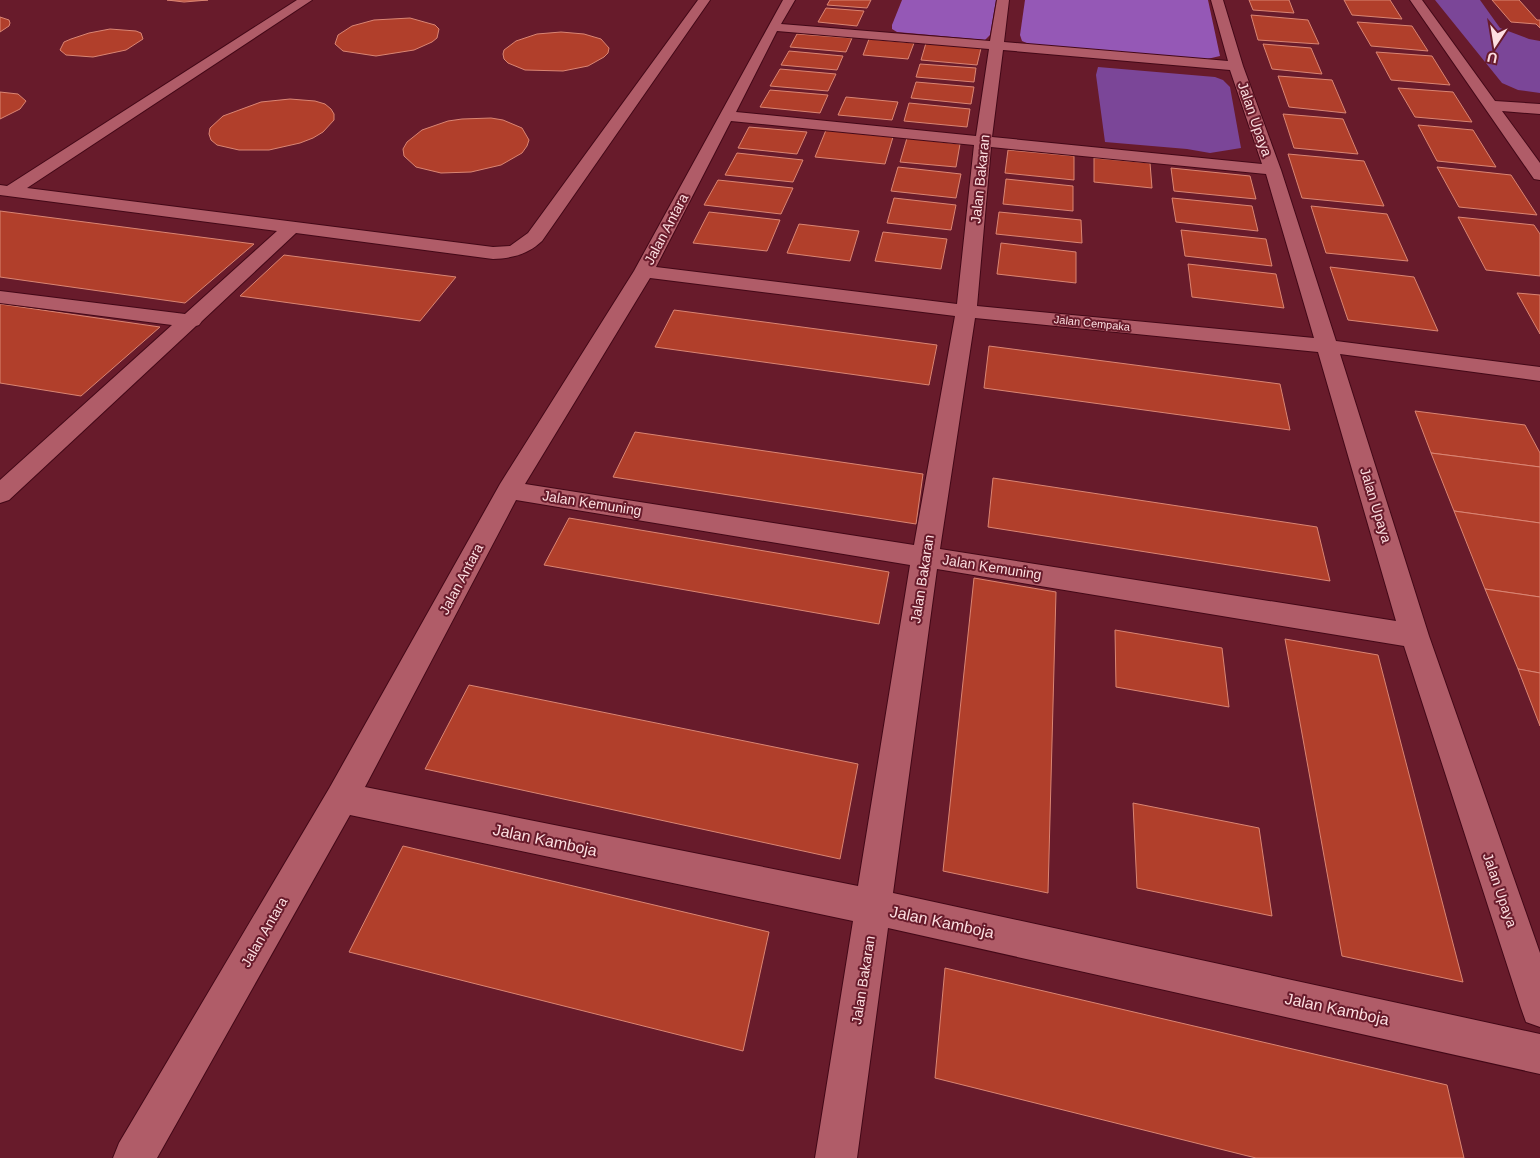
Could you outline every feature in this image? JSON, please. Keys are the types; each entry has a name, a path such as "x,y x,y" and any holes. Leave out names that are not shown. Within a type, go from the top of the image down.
{"street":[{"path":"6,191 306,0"},
{"path":"6,191 493,253 513,252 526,246 535,237 704,0"},
{"name":"Jalan Antara","path":"134,1158 342,798 508,490 644,271 772,27 789,0"},
{"name":"Jalan Bakaran","path":"836,1158 925,556 966,311 983,141 1003,0"},
{"name":"Jalan Upaya","path":"1217,0 1236,66 1273,170 1415,636 1540,1008"},
{"path":"1416,0 1540,175"},
{"path":"772,27 1236,66"},
{"path":"1490,105 1540,109"},
{"path":"726,116 1273,170"},
{"path":"0,494 292,227"},
{"name":"Jalan Cempaka","path":"644,271 966,311 1327,346 1540,374"},
{"path":"0,297 192,320"},
{"name":"Jalan Kemuning","path":"508,490 1415,636"},
{"name":"Jalan Kamboja","path":"342,798 874,907 1540,1054"}],"shaded area":[{"path":"902,0 996,0 990,35 985,40 897,32 892,29 892,25"},
{"path":"1025,0 1208,0 1220,56 1203,60 1029,44 1022,41 1020,35"},
{"path":"1435,0 1480,0 1500,28 1540,41 1540,93 1518,90 1502,83"},
{"path":"1098,67 1215,77 1223,80 1230,87 1241,148 1210,153 1187,149 1105,142 1096,75"}],"building":[{"path":"167,0 208,0 184,2"},
{"path":"830,0 871,0 867,8 827,5"},
{"path":"1249,0 1289,0 1294,13 1253,10"},
{"path":"1344,0 1390,0 1402,19 1352,15"},
{"path":"1492,0 1519,0 1537,20 1540,20 1540,28 1536,24 1511,22"},
{"path":"826,8 864,11 857,26 818,22"},
{"path":"1251,15 1308,20 1319,44 1258,40"},
{"path":"0,17 9,20 10,23 9,26 0,32"},
{"path":"410,18 435,25 439,29 437,38 414,50 376,56 343,51 335,44 338,35 352,26 374,20"},
{"path":"1357,22 1412,26 1428,51 1371,46"},
{"path":"110,29 136,31 141,33 143,39 126,50 93,57 66,55 60,50 64,42 71,39"},
{"path":"561,32 584,34 601,39 609,48 608,53 588,66 563,71 525,70 508,63 504,59 504,50 516,41 537,34"},
{"path":"797,34 852,38 846,52 790,47"},
{"path":"869,39 914,43 908,59 863,55"},
{"path":"926,43 981,48 977,65 921,60"},
{"path":"1263,44 1311,48 1322,74 1272,69"},
{"path":"789,51 843,56 837,70 781,65"},
{"path":"1376,52 1432,56 1450,85 1391,80"},
{"path":"920,64 976,68 974,82 916,77"},
{"path":"780,69 836,74 828,91 770,86"},
{"path":"1278,76 1332,80 1346,113 1289,107"},
{"path":"916,82 974,87 971,104 911,98"},
{"path":"1398,88 1453,92 1472,122 1415,117"},
{"path":"770,90 828,95 820,113 760,107"},
{"path":"0,92 18,94 26,101 20,109 0,119"},
{"path":"846,97 898,102 892,120 838,115"},
{"path":"290,99 315,101 325,104 334,114 334,120 323,132 313,138 269,150 239,150 217,145 211,140 210,128 223,116 261,102"},
{"path":"909,103 970,109 967,127 904,121"},
{"path":"1283,114 1343,119 1358,154 1294,148"},
{"path":"491,118 503,120 522,128 529,140 522,153 501,165 471,172 441,173 416,167 404,156 403,149 407,142 422,130 448,121"},
{"path":"1418,125 1473,130 1496,167 1437,161"},
{"path":"749,127 807,132 797,154 738,148"},
{"path":"826,130 893,137 885,164 815,157"},
{"path":"907,138 960,144 956,167 900,162"},
{"path":"1008,150 1074,156 1074,180 1005,173"},
{"path":"737,153 803,160 793,182 725,175"},
{"path":"1288,154 1364,161 1384,206 1302,198"},
{"path":"1094,158 1150,163 1152,188 1094,182"},
{"path":"898,167 961,174 956,198 891,191"},
{"path":"1437,167 1511,175 1537,215 1459,207"},
{"path":"1171,168 1250,176 1256,199 1174,191"},
{"path":"1006,179 1073,186 1073,211 1003,204"},
{"path":"718,180 793,188 781,214 704,205"},
{"path":"894,198 956,205 951,230 887,223"},
{"path":"1172,198 1252,206 1258,231 1176,222"},
{"path":"1311,206 1387,214 1408,261 1326,253"},
{"path":"0,211 254,244 185,303 0,277"},
{"path":"709,212 780,220 767,251 693,243"},
{"path":"999,212 1081,220 1082,243 996,234"},
{"path":"1458,217 1534,225 1540,234 1540,276 1486,270"},
{"path":"799,224 859,231 850,261 787,253"},
{"path":"1181,230 1266,239 1272,266 1185,256"},
{"path":"883,232 947,239 941,269 875,261"},
{"path":"1001,243 1076,252 1076,283 997,274"},
{"path":"284,255 456,277 420,321 240,296"},
{"path":"1188,264 1276,274 1284,308 1192,297"},
{"path":"1330,267 1414,277 1438,331 1348,320"},
{"path":"1517,293 1540,295 1540,334"},
{"path":"0,304 160,327 81,396 0,383"},
{"path":"674,310 937,345 929,385 655,347"},
{"path":"989,346 1280,384 1290,430 984,388"},
{"path":"1415,411 1525,425 1540,453 1540,467 1431,453"},
{"path":"635,432 923,474 916,524 613,477"},
{"path":"1431,453 1540,467 1540,523 1454,511"},
{"path":"993,478 1317,527 1330,581 988,527"},
{"path":"1454,511 1540,523 1540,597 1485,589"},
{"path":"569,518 889,572 879,624 544,565"},
{"path":"974,578 1056,592 1048,893 943,871"},
{"path":"1485,589 1540,597 1540,673 1518,669"},
{"path":"1115,630 1222,648 1229,707 1116,687"},
{"path":"1285,639 1378,655 1463,982 1342,956"},
{"path":"1518,669 1540,673 1540,726"},
{"path":"469,685 858,764 840,859 425,769"},
{"path":"1133,803 1259,828 1272,916 1137,888"},
{"path":"403,846 769,932 743,1051 349,952"},
{"path":"945,968 1447,1085 1464,1158 1256,1158 935,1078"}]}
